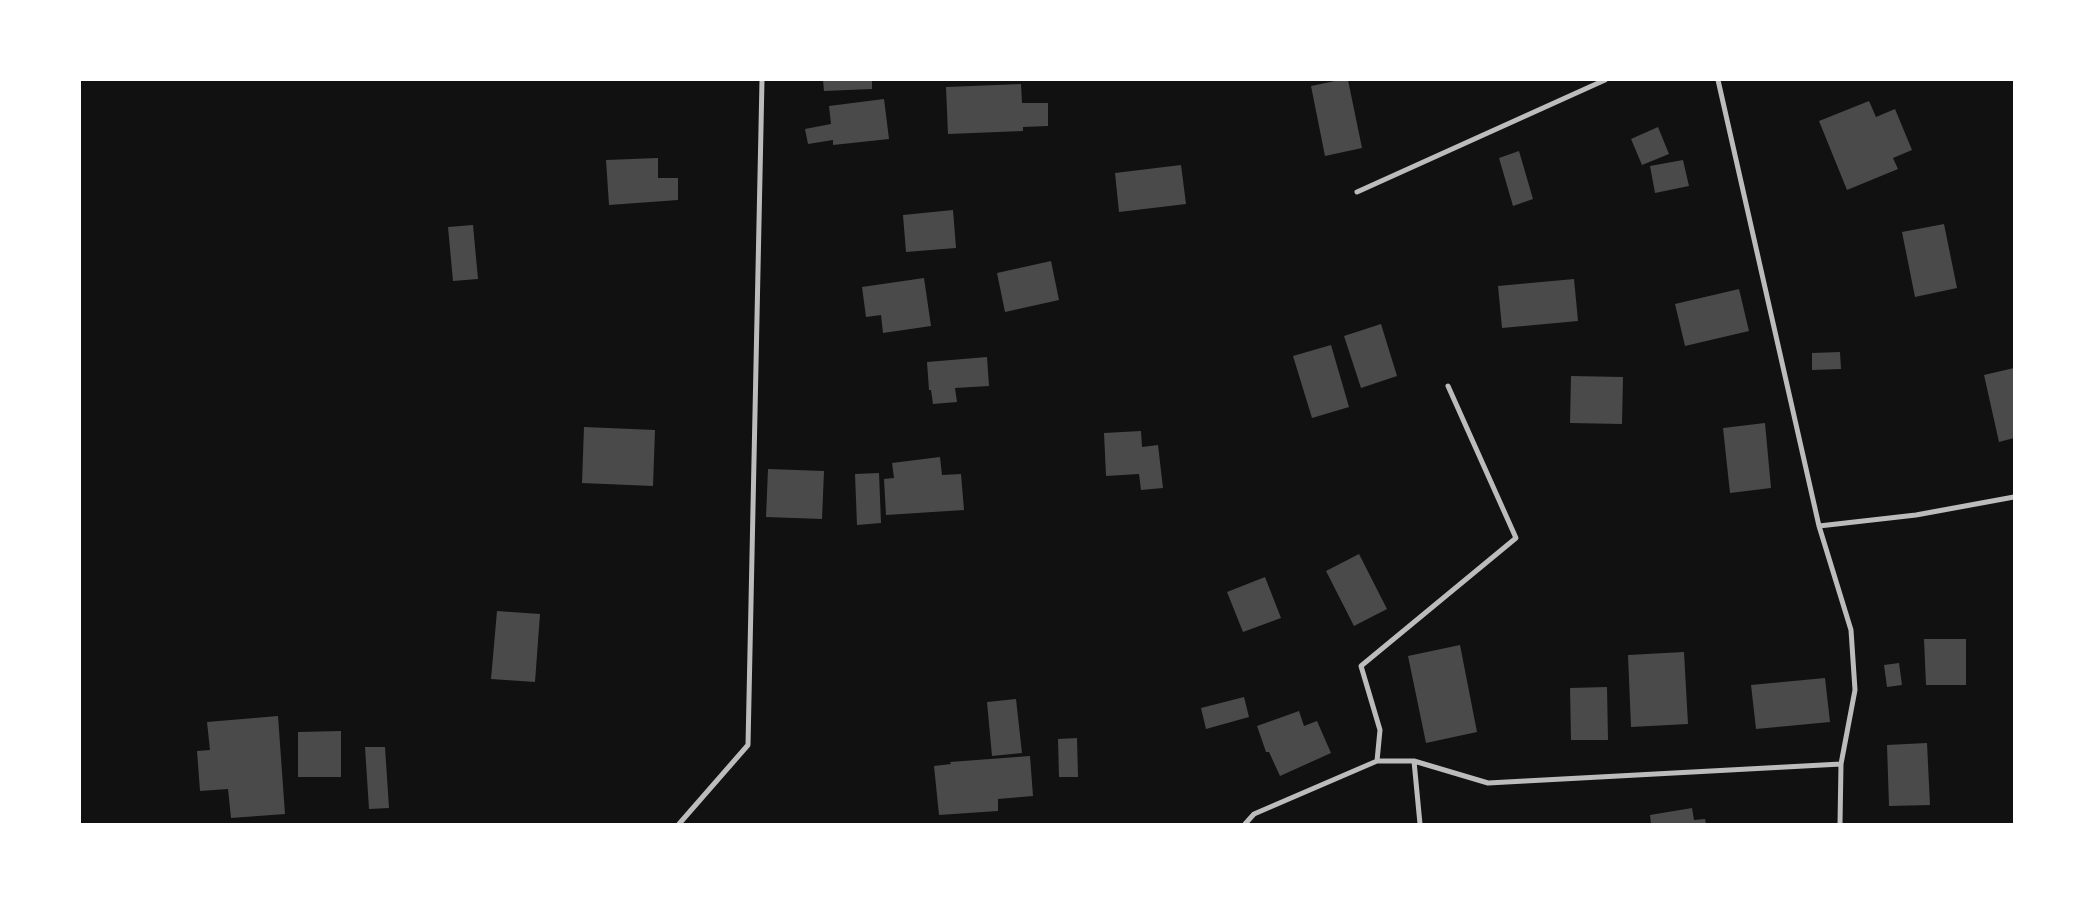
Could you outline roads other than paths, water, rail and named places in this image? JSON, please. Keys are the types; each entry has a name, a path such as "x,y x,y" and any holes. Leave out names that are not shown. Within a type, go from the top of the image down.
{"street":[{"path":"680,824 748,745 762,80"},
{"path":"1357,192 1605,80"},
{"path":"1718,80 1819,526 1851,630 1856,690 1841,764 1840,824"},
{"path":"1377,761 1380,730 1361,666 1516,538 1448,386"},
{"path":"1819,526 1916,515 2014,496"},
{"path":"1245,824 1254,814 1377,761 1414,761 1488,784 1841,764"},
{"path":"1414,761 1420,824"}]}
